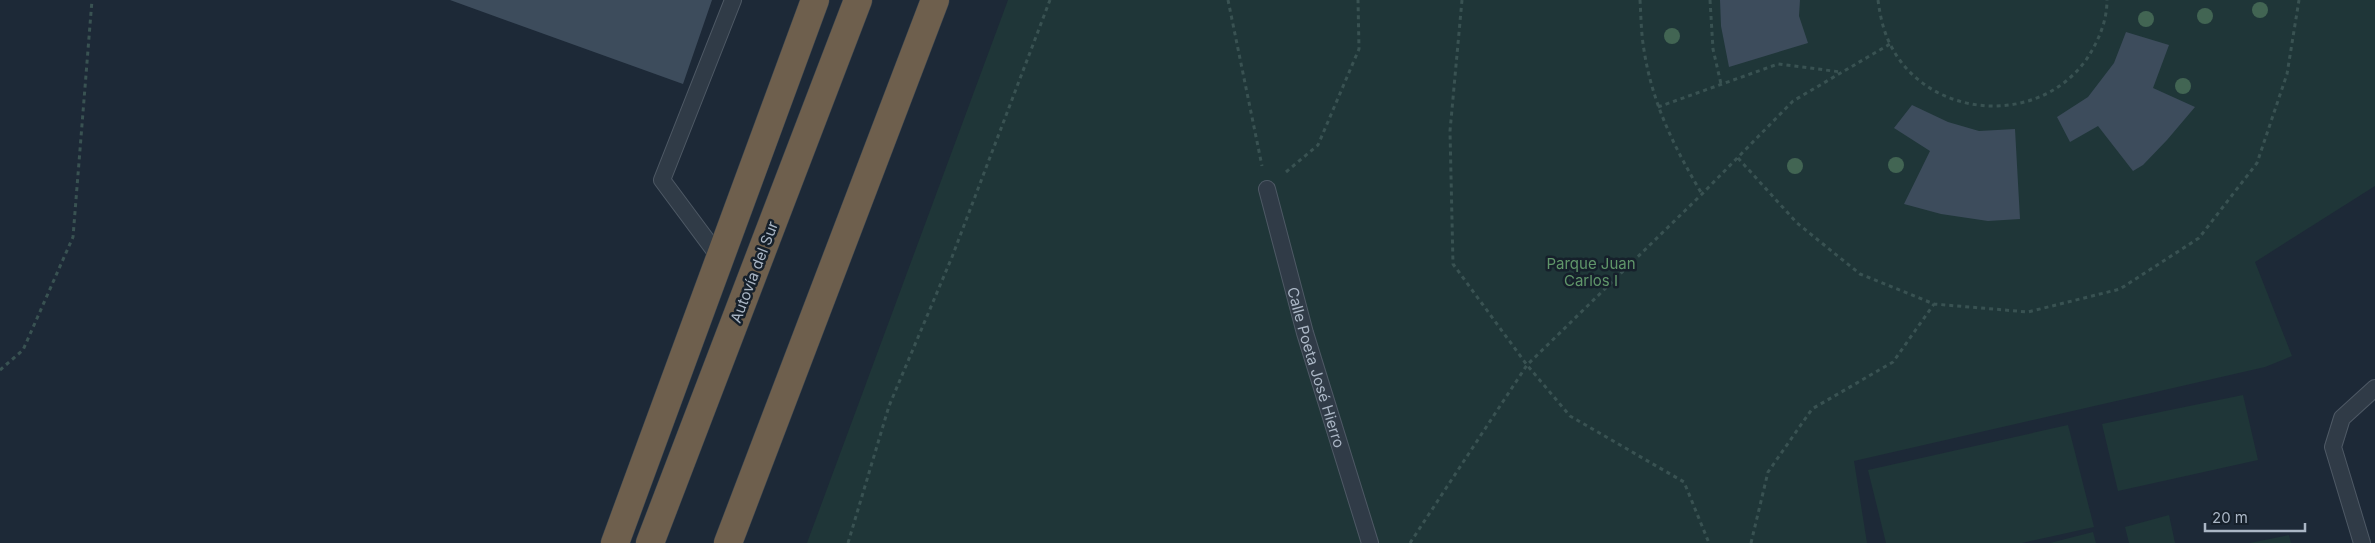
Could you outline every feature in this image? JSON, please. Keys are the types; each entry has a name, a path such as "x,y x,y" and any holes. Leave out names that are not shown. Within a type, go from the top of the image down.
{"highway":[{"path":"615,543 815,0"},
{"name":"Autovía del Sur","path":"650,543 858,0"},
{"path":"728,543 935,0"}],"lane":[{"path":"720,258 662,180 733,0"},
{"name":"Calle Poeta José Hierro","path":"1267,189 1305,332 1370,543"},
{"path":"2362,543 2333,447 2342,418 2375,388"}],"path":[{"path":"0,370 23,350 73,237 92,0"},
{"path":"848,543 889,406 952,257 1050,0"},
{"path":"1228,0 1267,189 1318,145 1359,49 1358,0"},
{"path":"1462,0 1450,131 1453,264 1527,365 1570,416 1684,482 1709,543"},
{"path":"1640,0 1644,50 1658,107 1677,152 1702,194"},
{"path":"1710,0 1713,50 1721,84"},
{"path":"1878,0 1882,23 1890,44 1903,63 1918,79 1936,92 1957,102 1979,106 2002,107 2024,103 2045,95 2064,83 2080,67 2093,49 2102,28 2107,0"},
{"path":"1738,158 1797,223 1860,274 1934,304 2028,312 2120,289 2199,238 2256,163 2287,74 2299,0"},
{"path":"1410,543 1527,365 1702,194 1792,101 1890,44"},
{"path":"1658,107 1778,64 1842,72"},
{"path":"1751,543 1768,472 1812,409 1893,362 1934,304"}],"green space":[{"name":"Parque Juan Carlos I","path":"1008,0 2375,0 2375,186 2255,262 2292,356 2265,367 1854,461 1867,543 807,543"},
{"path":"2243,395 2258,460 2118,491 2102,424"},
{"path":"2068,425 2094,527 2022,543 1886,543 1868,470"},
{"path":"2169,515 2175,543 2129,543 2125,527"},
{"path":"2093,532 2096,543 2050,543"},
{"path":"2289,535 2291,543 2250,543"}],"building":[{"path":"450,0 712,0 683,84"},
{"path":"1720,0 1800,0 1799,16 1808,43 1729,67 1721,26"},
{"path":"2126,32 2169,45 2153,88 2195,107 2143,165 2133,171 2098,126 2070,142 2057,117 2088,97 2114,63"},
{"path":"1912,105 1948,122 1979,131 2015,129 2020,219 1988,221 1941,214 1904,204 1930,151 1894,128"}]}
